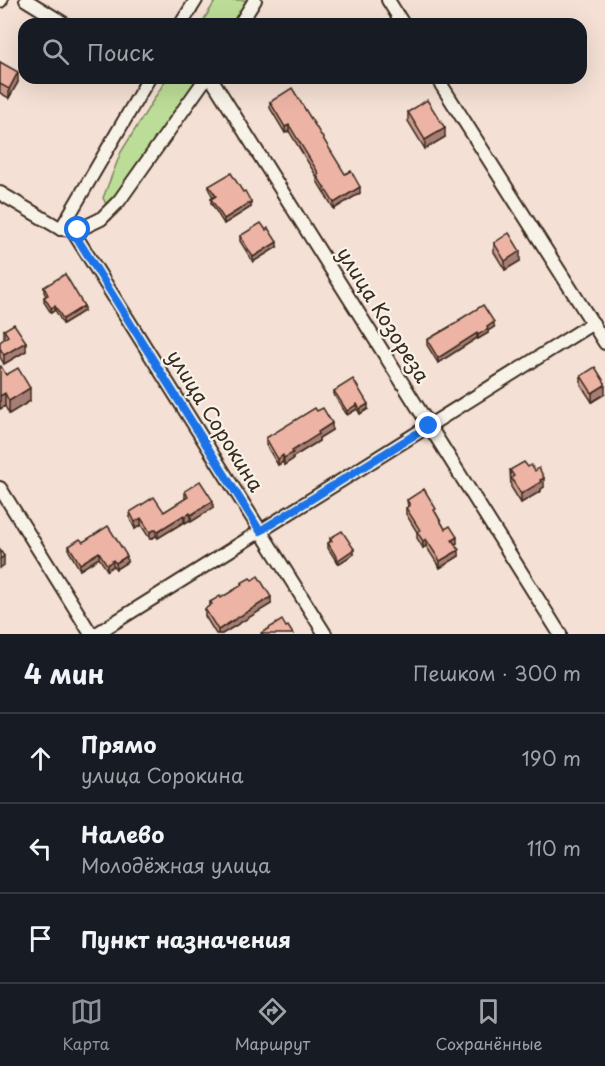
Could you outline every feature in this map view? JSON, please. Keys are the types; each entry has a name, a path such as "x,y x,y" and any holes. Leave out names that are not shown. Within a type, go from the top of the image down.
{"street":[{"path":"26,0 55,18"},
{"path":"186,18 196,0"},
{"path":"244,18 255,0"},
{"path":"388,0 399,18"},
{"path":"66,230 146,84"},
{"path":"0,193 66,230 78,230 101,219 119,201 202,84"},
{"name":"улица Козореза","path":"215,84 560,634"},
{"path":"441,84 605,343"},
{"name":"улица Сорокина","path":"66,230 325,634"},
{"path":"0,488 93,634 593,323"}],"green space":[{"path":"216,0 251,0 240,18 205,18"},
{"path":"163,84 197,84 117,197 106,204 103,198 121,152"}],"building":[{"path":"0,62 18,72 9,89 0,84"},
{"path":"292,88 345,174 351,171 360,187 334,203 289,125 285,127 270,102"},
{"path":"427,100 445,128 425,140 408,112"},
{"path":"231,173 251,202 224,219 211,199 216,196 209,186"},
{"path":"261,223 266,230 268,228 277,242 253,257 240,236"},
{"path":"509,233 520,251 505,261 494,243"},
{"path":"65,274 84,306 63,319 55,306 51,308 44,297 48,295 44,287"},
{"path":"483,305 494,322 487,327 488,329 478,335 477,333 438,358 427,340"},
{"path":"14,324 26,342 4,355 0,342 8,336 4,330"},
{"path":"1,366 6,375 18,368 30,388 9,401 5,393 0,396"},
{"path":"595,367 605,385 592,393 581,376"},
{"path":"353,379 368,404 360,409 357,404 347,411 334,391"},
{"path":"315,408 317,411 323,408 332,423 292,451 293,453 284,458 283,455 278,459 266,438"},
{"path":"524,462 528,467 531,465 535,471 539,468 544,478 521,494 511,478 514,476 510,470"},
{"path":"200,481 213,501 191,515 190,513 184,515 158,531 156,529 150,532 141,518 135,522 130,512 154,497 164,512 188,497 185,491"},
{"path":"424,489 445,529 450,526 457,537 452,540 459,550 440,561 426,539 423,541 417,532 420,530 406,508 410,505 407,500"},
{"path":"108,526 127,556 116,563 113,560 107,565 99,552 80,564 69,546 80,539 83,542"},
{"path":"342,531 354,549 338,560 328,543 332,541 330,538"},
{"path":"258,576 271,597 218,630 205,609 212,604 210,602 220,596 221,598 250,578 252,580"},
{"path":"282,620 293,634 261,634 261,633"}],"route":[{"path":"78,230 72,230 260,531 429,426"}]}
